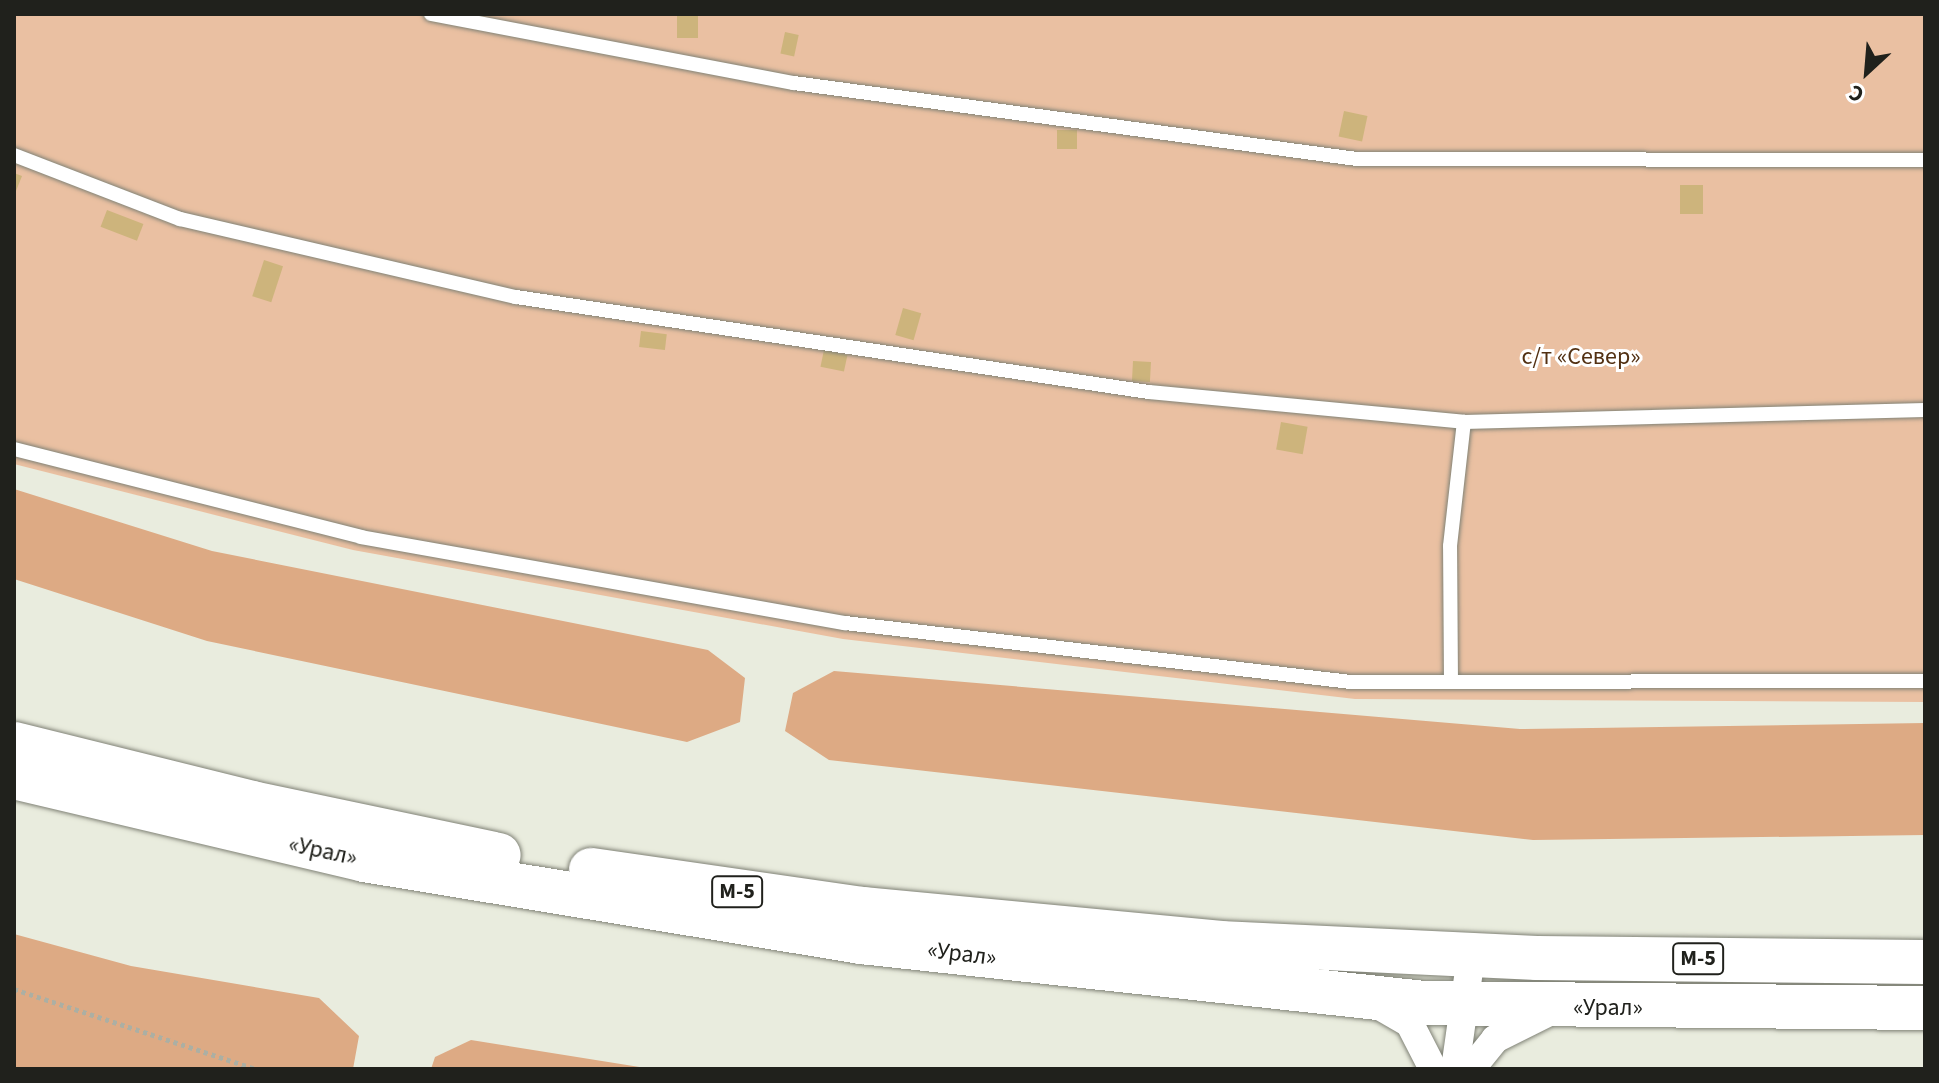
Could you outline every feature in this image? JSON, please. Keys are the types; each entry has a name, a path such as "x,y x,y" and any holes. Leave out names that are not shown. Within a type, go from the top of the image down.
{"highway":[{"name":"«Урал»","path":"14,744 362,828 721,890 1004,925 1471,956 1925,962"},
{"name":"«Урал»","path":"14,777 364,860 718,922 1353,996 1468,1005 1925,1008"}],"street":[{"path":"1455,1069 1468,1005 1471,956"},
{"path":"1353,996 1386,1008 1410,1024 1433,1069"},
{"path":"1471,1069 1506,1031 1561,1008"}],"lane":[{"path":"431,14 794,83 1357,159 1925,160"},
{"path":"14,155 180,219 516,297 1149,392 1464,422 1925,410"},
{"path":"1451,682 1450,546 1464,422"},
{"path":"14,449 361,537 845,623 1351,682 1925,681"}],"path":[{"path":"14,989 256,1069"}],"green space":[{"name":"с/т «Север»","path":"14,14 1925,14 1925,702 1355,699 843,639 353,550 14,464"}],"shaded area":[{"path":"14,489 212,551 708,650 745,678 740,722 687,742 207,641 14,579"},
{"path":"834,671 1520,729 1925,723 1925,835 1533,840 829,760 785,731 793,693"},
{"path":"14,934 131,966 319,998 359,1036 353,1069 14,1069"},
{"path":"471,1040 652,1069 431,1069 435,1057"}],"building":[{"path":"677,14 698,14 698,38 677,38"},
{"path":"785,32 799,35 794,56 780,54"},
{"path":"1344,111 1367,116 1362,141 1339,136"},
{"path":"1057,130 1077,130 1077,149 1057,149"},
{"path":"14,173 22,176 14,196"},
{"path":"1680,185 1703,185 1703,214 1680,214"},
{"path":"107,210 143,224 137,241 101,227"},
{"path":"264,260 283,266 271,302 252,296"},
{"path":"903,308 921,313 914,340 895,335"},
{"path":"641,331 667,334 665,350 639,347"},
{"path":"824,350 847,355 844,372 820,367"},
{"path":"1133,361 1151,362 1150,382 1132,381"},
{"path":"1281,422 1308,427 1303,454 1276,450"}]}
